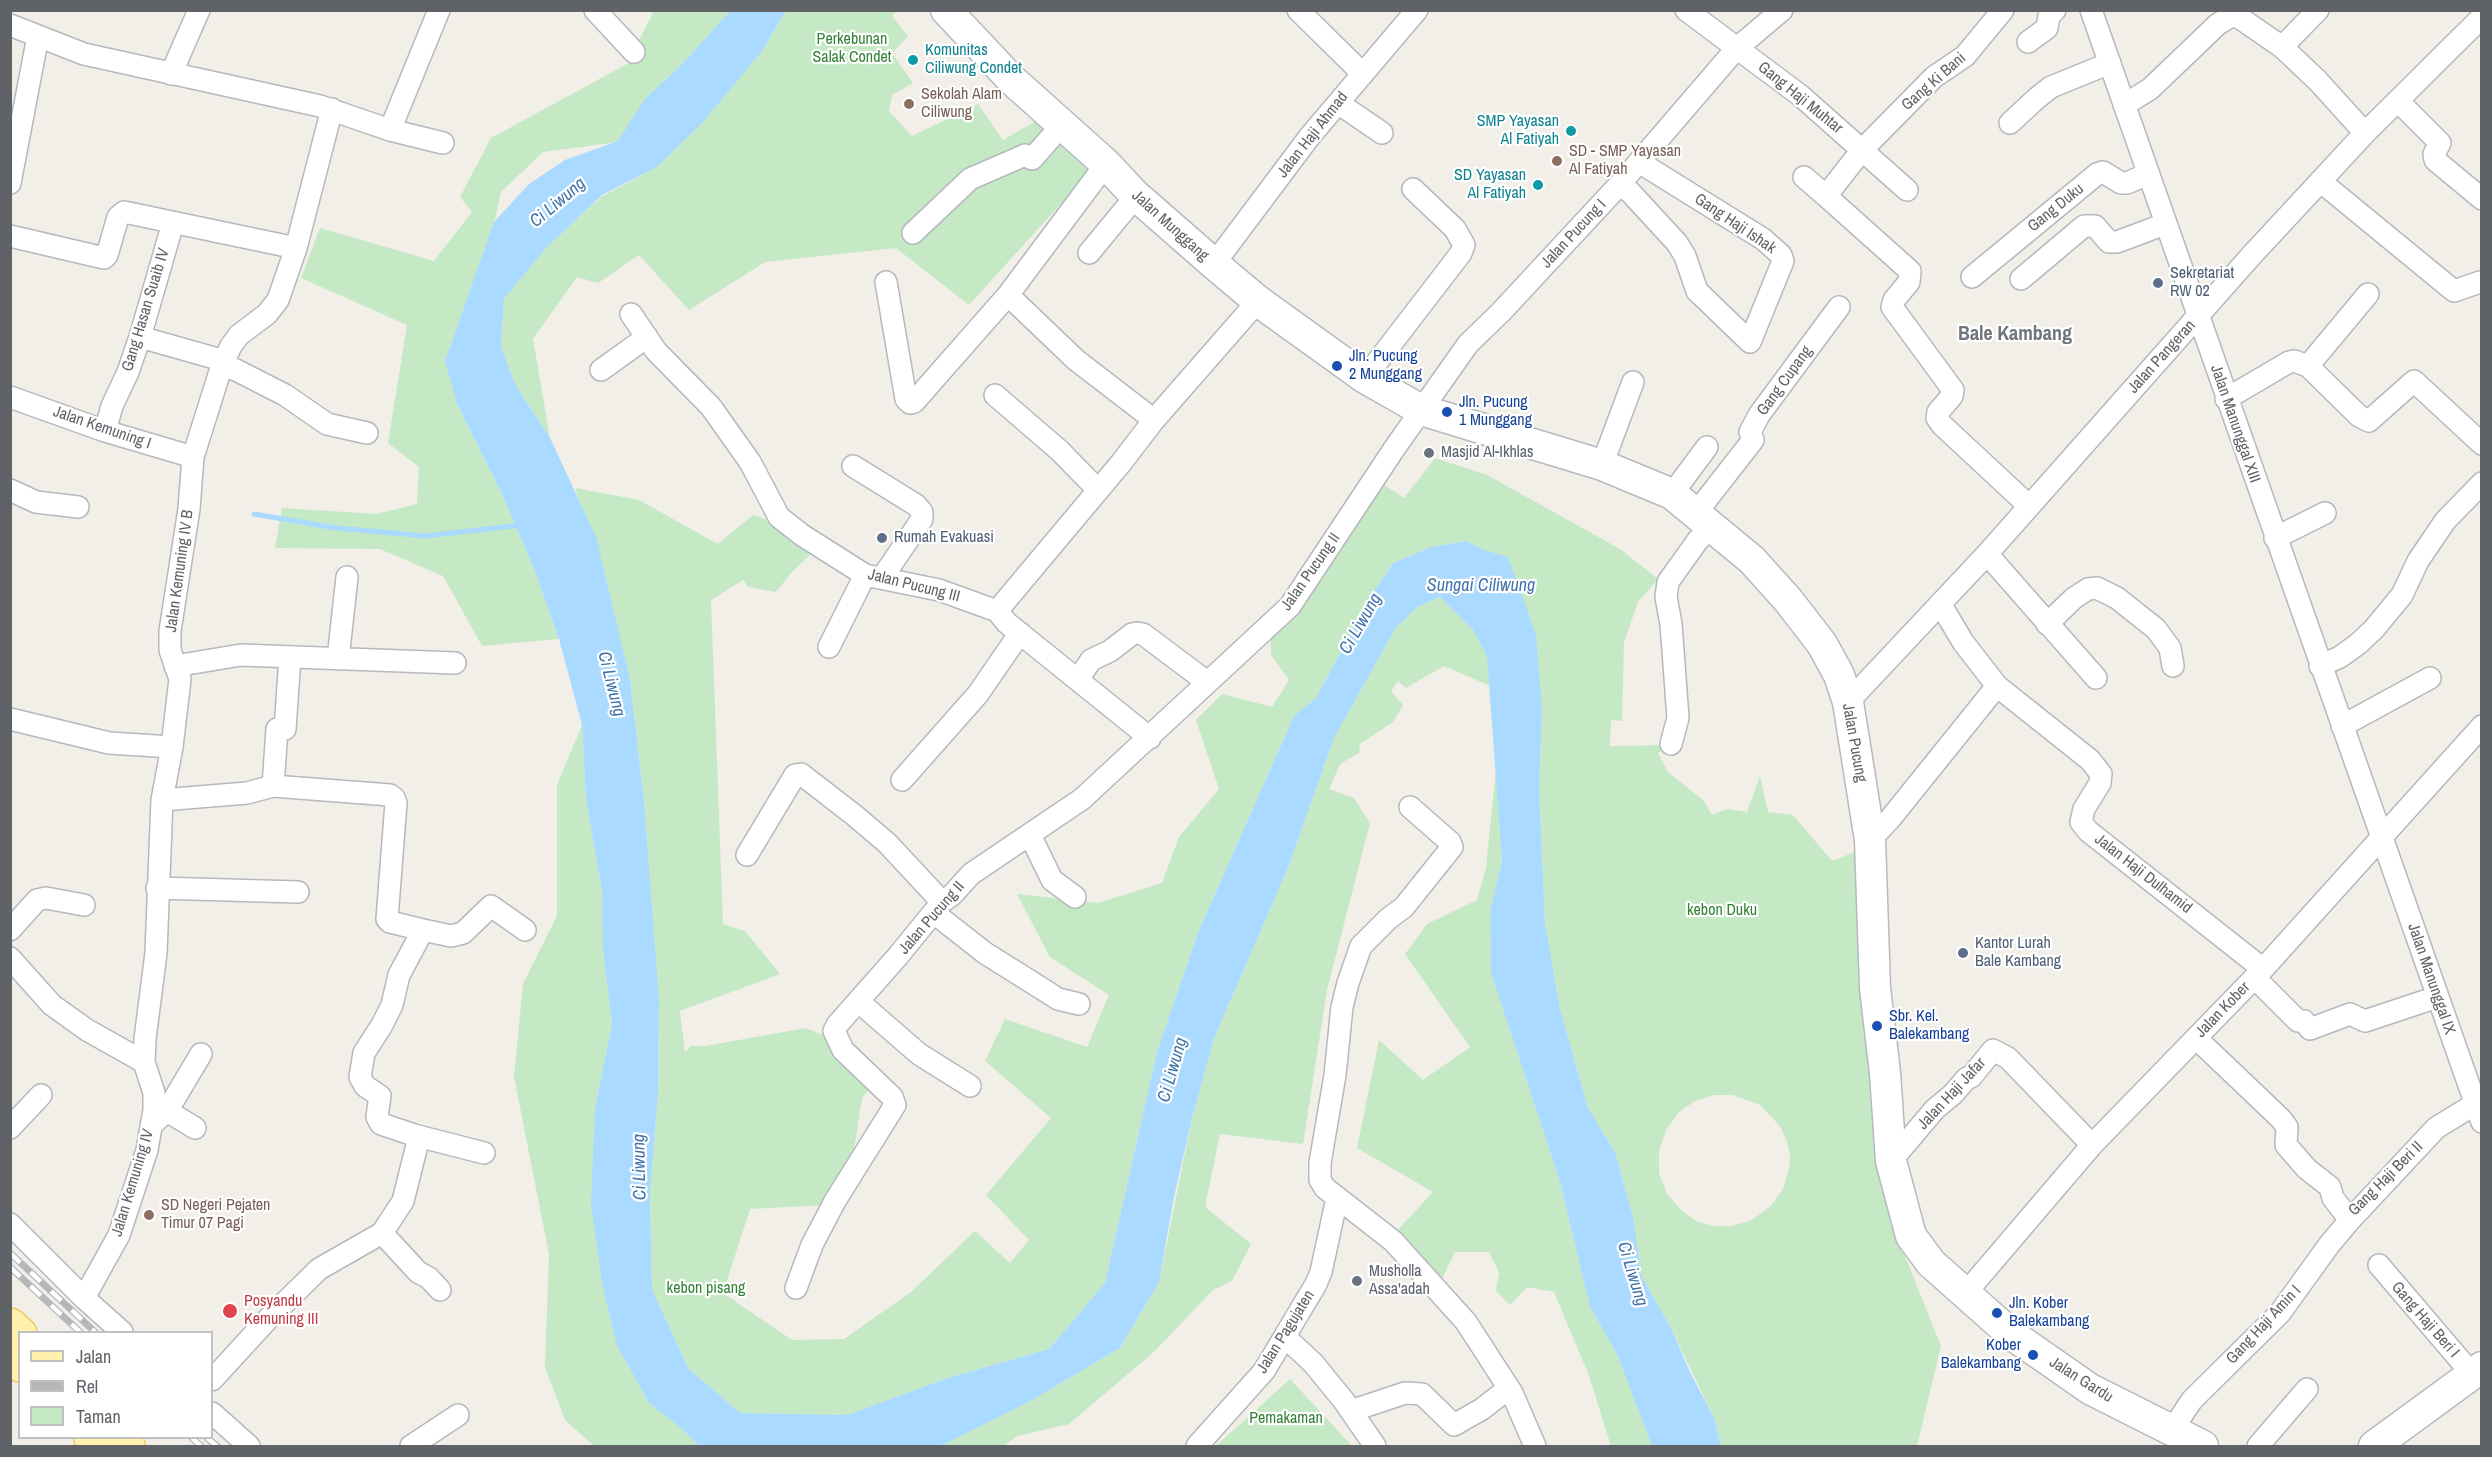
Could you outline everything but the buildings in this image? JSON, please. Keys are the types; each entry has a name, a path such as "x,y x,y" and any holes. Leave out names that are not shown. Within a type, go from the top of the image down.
{"street":[{"path":"171,74 199,10"},
{"path":"390,130 438,10"},
{"path":"595,10 634,52"},
{"name":"Jalan Munggang","path":"946,10 1011,79 1106,164 1136,196 1214,264 1258,301 1365,378 1421,410"},
{"path":"1298,10 1363,74"},
{"name":"Jalan Haji Ahmad","path":"1214,264 1338,103 1418,10"},
{"name":"Gang Haji Muhtar","path":"1686,10 1801,96 1907,190"},
{"name":"Jalan Pucung I","path":"1421,410 1468,344 1501,312 1620,184 1736,49 1782,10"},
{"name":"Gang Ki Bani","path":"1826,196 1862,150 1934,77 1965,56 2003,10"},
{"path":"2028,42 2047,28 2049,16 2055,10"},
{"path":"2282,47 2318,10"},
{"name":"Jalan Manunggal XIII","path":"2094,12 2165,224 2381,836"},
{"path":"2124,105 2150,89 2218,24 2237,16 2282,47 2317,80 2365,133"},
{"name":"Jalan Pangeran","path":"1848,702 1941,605 2320,181 2398,100 2479,24"},
{"path":"10,25 84,54 332,109 390,130 443,143"},
{"path":"10,183 38,36"},
{"path":"2010,123 2051,87 2110,63"},
{"path":"2398,100 2440,143 2434,154 2434,160 2481,199"},
{"path":"1338,103 1382,134"},
{"name":"Jalan Kemuning IV B","path":"144,1062 156,953 162,800 172,747 180,679 170,650 170,631 189,508 193,457 223,363 231,346 239,335 255,325 278,300 296,248 332,109"},
{"path":"913,233 970,179 1024,155 1032,159 1062,125"},
{"name":"Gang Haji Ishak","path":"1620,184 1677,243 1685,256 1697,291 1750,342 1783,261 1781,255 1763,239 1639,162"},
{"path":"886,282 906,399 910,403 917,400 1008,295 1106,164"},
{"name":"Gang Duku","path":"1972,277 2097,174 2103,172 2121,183 2127,183 2148,174"},
{"path":"1804,177 1910,271 1909,282 1894,300 1892,307 1953,390 1952,396 1938,412 1937,418 2028,505"},
{"path":"2320,181 2454,291 2481,283"},
{"path":"1365,378 1461,253 1464,245 1455,229 1413,189"},
{"path":"1089,253 1136,196"},
{"path":"10,236 104,258 107,255 118,217 124,212 296,248"},
{"name":"Gang Hasan Suaib IV","path":"105,431 112,406 128,372 140,337 173,223"},
{"path":"2021,279 2084,226 2095,226 2109,242 2117,242 2165,224"},
{"path":"2308,366 2368,294"},
{"path":"1008,295 1076,360 1154,420"},
{"path":"1150,738 1079,678 1020,633 997,611 1154,420 1258,301"},
{"name":"Gang Cupang","path":"1671,744 1678,718 1671,624 1666,597 1668,582 1698,540 1704,520 1753,440 1751,430 1759,416 1839,307"},
{"name":"Jalan Pucung III","path":"631,314 656,351 711,407 750,462 779,517 802,535 874,577 954,594 997,611"},
{"path":"601,370 647,336"},
{"path":"140,337 223,363 285,395 327,424 367,433"},
{"path":"2226,399 2294,361 2308,366 2360,416 2369,421 2411,382 2417,383 2481,444"},
{"path":"1602,465 1633,382"},
{"path":"995,395 1060,451 1098,490"},
{"name":"Jalan Kemuning I","path":"13,402 193,457"},
{"name":"Jalan Pucung","path":"1421,410 1602,465 1672,495 1752,560 1822,644 1839,675 1848,702 1870,840 1875,988 1885,1073 1891,1161 1911,1236 1931,1263 1967,1297"},
{"name":"Jalan Pucung II","path":"796,1288 812,1245 835,1201 895,1105 892,1096 846,1054 834,1031 938,908 971,874 1082,799 1290,606 1421,410"},
{"path":"1672,495 1707,447"},
{"path":"829,646 874,577 922,519 922,512 916,505 853,466"},
{"path":"2320,666 2340,657 2374,629 2402,595 2418,561 2445,522 2481,483"},
{"path":"10,490 36,502 78,507"},
{"path":"2275,537 2325,513"},
{"path":"1987,554 2096,678"},
{"path":"338,659 347,577"},
{"path":"2047,624 2074,598 2088,589 2097,588 2117,598 2156,629 2170,648 2173,666"},
{"name":"Jalan Haji Dulhamid","path":"1941,605 1963,642 1996,686 2090,760 2101,774 2100,783 2084,809 2081,822 2088,831 2259,973"},
{"path":"902,780 978,694 1020,633"},
{"path":"1079,678 1091,660 1110,651 1132,634 1137,633 1143,634 1199,676"},
{"path":"175,666 241,655 455,663"},
{"path":"273,786 277,729 285,729 290,657"},
{"path":"2342,726 2430,678"},
{"path":"1870,840 1890,819 1996,686"},
{"path":"10,719 109,742 172,747"},
{"name":"Jalan Kober","path":"1967,1297 2092,1145 2259,973 2481,726"},
{"path":"747,855 795,775 801,774 887,843 938,908 985,954 1058,999 1079,1004"},
{"path":"162,800 247,793 273,786 390,795 396,803 387,917 390,922 452,936 463,933 490,906 525,930"},
{"path":"1410,807 1450,842 1452,847 1404,906 1361,946 1348,983 1320,1163 1320,1180 1325,1188 1393,1241 1466,1322 1509,1388 1535,1446"},
{"path":"1030,835 1052,880 1076,897"},
{"name":"Jalan Manunggal IX","path":"2381,836 2478,1113"},
{"path":"157,888 298,892"},
{"path":"10,930 37,900 46,898 84,905"},
{"path":"423,930 399,975 392,1005 364,1053 360,1077 364,1086 380,1096 377,1117 381,1124 419,1137 484,1153"},
{"path":"10,958 52,1005 87,1030 144,1062"},
{"path":"2259,973 2298,1021 2304,1021 2310,1029 2350,1014 2365,1021 2437,997"},
{"path":"859,1002 918,1054 970,1086"},
{"name":"Gang Haji Beri II","path":"2196,1038 2281,1119 2286,1127 2286,1145 2307,1169 2330,1186 2333,1198 2349,1220 2436,1128 2478,1113"},
{"name":"Jalan Haji Jafar","path":"1891,1161 1935,1109 1952,1095 1966,1078 1971,1077 1993,1050 2008,1058 2092,1145"},
{"path":"151,1125 167,1111 201,1054"},
{"name":"Jalan Kemuning IV","path":"84,1298 119,1235 147,1150 154,1093 144,1062"},
{"path":"10,1128 41,1095"},
{"path":"167,1111 195,1128"},
{"path":"213,1379 268,1319 319,1269 382,1233 403,1201 419,1137"},
{"name":"Jalan Pagujaten","path":"1197,1446 1264,1371 1285,1337 1321,1272 1337,1198"},
{"name":"Gang Haji Amin I","path":"2173,1428 2192,1400 2280,1313 2328,1245 2349,1220"},
{"path":"10,1224 84,1298 121,1331"},
{"path":"382,1233 418,1272 429,1278 440,1290"},
{"name":"Gang Haji Beri I","path":"2379,1266 2476,1371"},
{"name":"Jalan Gardu","path":"1967,1297 2011,1334 2090,1389 2173,1428 2203,1446"},
{"path":"1285,1337 1313,1364 1351,1411 1375,1446"},
{"path":"2374,1446 2476,1371"},
{"path":"1351,1411 1396,1395 1422,1394 1454,1425 1462,1422 1509,1388"},
{"path":"2258,1446 2307,1389"},
{"path":"213,1414 249,1446"},
{"path":"411,1446 458,1415"}],"green space":[{"path":"654,11 730,11 683,63 645,99 618,142 543,152 501,192 494,223 445,361 457,404 504,498 534,569 559,639 482,646 443,576 380,549 275,548 282,508 376,514 417,504 419,467 388,443 407,325 301,278 320,228 434,261 472,212 460,197 491,138 627,64"},
{"name":"Perkebunan Salak Condet","path":"786,11 897,11 892,16 908,36 892,53 913,83 892,95 889,111 912,136 978,104 1003,140 1038,120 1104,165 1088,174 969,305 896,248 765,262 689,310 639,255 598,283 577,277 533,339 550,438 515,384 501,346 504,299 545,248 601,197 657,167 762,51"},
{"path":"1435,458 1487,475 1620,549 1658,579 1638,602 1624,642 1622,721 1611,720 1610,746 1670,745 1658,753 1668,772 1704,801 1712,815 1727,809 1747,812 1760,776 1768,812 1793,815 1832,861 1867,847 1901,1246 1941,1346 1917,1446 1721,1446 1714,1418 1671,1328 1641,1275 1634,1221 1615,1152 1588,1108 1560,1009 1546,931 1544,905 1539,788 1542,712 1508,557 1481,549 1467,541 1431,547 1393,563 1371,596 1316,698 1294,716 1199,930 1157,1052 1105,1283 1049,1349 948,1378 847,1415 740,1413 688,1368 652,1289 650,1194 658,1094 659,1018 644,801 630,679 608,593 575,488 639,500 718,544 753,515 780,524 816,549 791,573 776,592 748,587 743,580 711,600 723,924 745,931 780,974 680,1011 685,1052 691,1046 706,1046 806,1028 857,1049 859,1073 873,1085 862,1098 854,1150 827,1205 750,1209 723,1293 792,1340 844,1339 911,1292 975,1231 1010,1263 1029,1240 986,1195 1051,1118 985,1061 1005,1019 1087,1047 1109,995 1050,957 1017,894 1098,903 1162,883 1179,837 1219,789 1196,720 1222,694 1272,707 1289,680 1271,655 1270,617 1380,482 1404,498","holes":["1714,1095 1733,1095 1760,1105 1780,1126 1788,1144 1789,1169 1783,1189 1771,1206 1752,1220 1731,1226 1713,1226 1696,1221 1682,1211 1667,1194 1659,1173 1659,1151 1666,1130 1679,1112 1695,1101"]},
{"path":"1440,597 1473,630 1487,656 1490,686 1444,666 1406,688 1398,681 1391,691 1403,705 1393,722 1360,744 1359,753 1340,764 1329,789 1354,798 1370,823 1327,990 1303,1144 1220,1134 1205,1207 1251,1244 1232,1281 1213,1290 1155,1351 1069,1424 1017,1436 1004,1446 941,1446 1027,1403 1120,1348 1159,1282 1192,1118 1215,1036 1288,868 1334,738 1395,629 1417,607"},
{"path":"582,725 586,799 602,892 603,932 612,1025 595,1108 617,1346 649,1403 682,1429 699,1446 594,1446 565,1420 545,1367 549,1254 514,1077 523,984 557,916 557,785"},
{"path":"1496,769 1502,861 1490,911 1491,973 1560,1182 1590,1307 1617,1354 1652,1446 1611,1446 1588,1373 1554,1292 1527,1287 1510,1305 1496,1291 1499,1272 1489,1252 1455,1252 1442,1279 1394,1234 1433,1192 1357,1148 1379,1040 1423,1080 1470,1047 1405,954 1427,924 1477,900 1486,868"},
{"name":"Pemakaman","path":"1290,1379 1352,1446 1216,1446"}],"water":[{"name":"Sungai Ciliwung","path":"730,11 786,11 762,51 703,122 657,167 602,195 545,249 504,299 501,346 515,384 550,438 596,537 630,679 644,801 659,1001 658,1094 650,1194 652,1289 688,1368 740,1413 847,1415 948,1378 1049,1349 1105,1283 1157,1052 1199,930 1294,716 1316,698 1371,596 1393,563 1431,547 1467,541 1481,549 1508,557 1536,635 1542,712 1539,788 1545,923 1560,1009 1588,1108 1615,1152 1634,1221 1641,1275 1671,1328 1690,1372 1714,1418 1721,1446 1652,1446 1617,1354 1590,1307 1560,1182 1491,973 1490,911 1502,861 1487,656 1473,630 1440,597 1417,607 1395,629 1334,738 1288,868 1215,1036 1192,1118 1174,1197 1159,1282 1120,1348 1027,1403 941,1446 699,1446 682,1429 649,1403 617,1346 603,1288 591,1204 595,1108 612,1024 603,949 602,892 586,799 582,725 559,639 534,569 502,494 457,404 445,361 494,222 529,184 565,160 618,141 645,99 683,63"}],"waterway":[{"path":"254,514 336,528 426,536 520,525"}],"railway":[{"path":"10,1253 94,1331"},
{"path":"10,1267 79,1331"},
{"path":"193,1439 201,1446"},
{"path":"208,1439 217,1446"}],"place":[{"name":"Komunitas Ciliwung Condet","path":"913,60"},
{"name":"Sekolah Alam Ciliwung","path":"909,104"},
{"name":"SMP Yayasan Al Fatiyah","path":"1571,131"},
{"name":"SD - SMP Yayasan Al Fatiyah","path":"1557,161"},
{"name":"SD Yayasan Al Fatiyah","path":"1538,185"},
{"name":"Sekretariat RW 02","path":"2158,283"},
{"name":"Jln. Pucung 2 Munggang","path":"1337,366"},
{"name":"Jln. Pucung 1 Munggang","path":"1447,412"},
{"name":"Masjid Al-Ikhlas","path":"1429,453"},
{"name":"Rumah Evakuasi","path":"882,538"},
{"name":"Kantor Lurah Bale Kambang","path":"1963,953"},
{"name":"Sbr. Kel. Balekambang","path":"1877,1026"},
{"name":"SD Negeri Pejaten Timur 07 Pagi","path":"149,1215"},
{"name":"Musholla Assa'adah","path":"1357,1281"},
{"name":"Posyandu Kemuning III","path":"230,1311"},
{"name":"Jln. Kober Balekambang","path":"1997,1313"},
{"name":"Kober Balekambang","path":"2033,1355"}],"district":[{"name":"Bale Kambang","path":"2015,335"}],"water label":[{"name":"Ci Liwung","path":"558,203"},
{"name":"Ci Liwung","path":"1361,624"},
{"name":"Ci Liwung","path":"611,684"},
{"name":"Ci Liwung","path":"1173,1070"},
{"name":"Ci Liwung","path":"640,1167"},
{"name":"Ci Liwung","path":"1632,1274"}],"park label":[{"name":"kebon Duku","path":"1722,911"},
{"name":"kebon pisang","path":"706,1289"}]}
